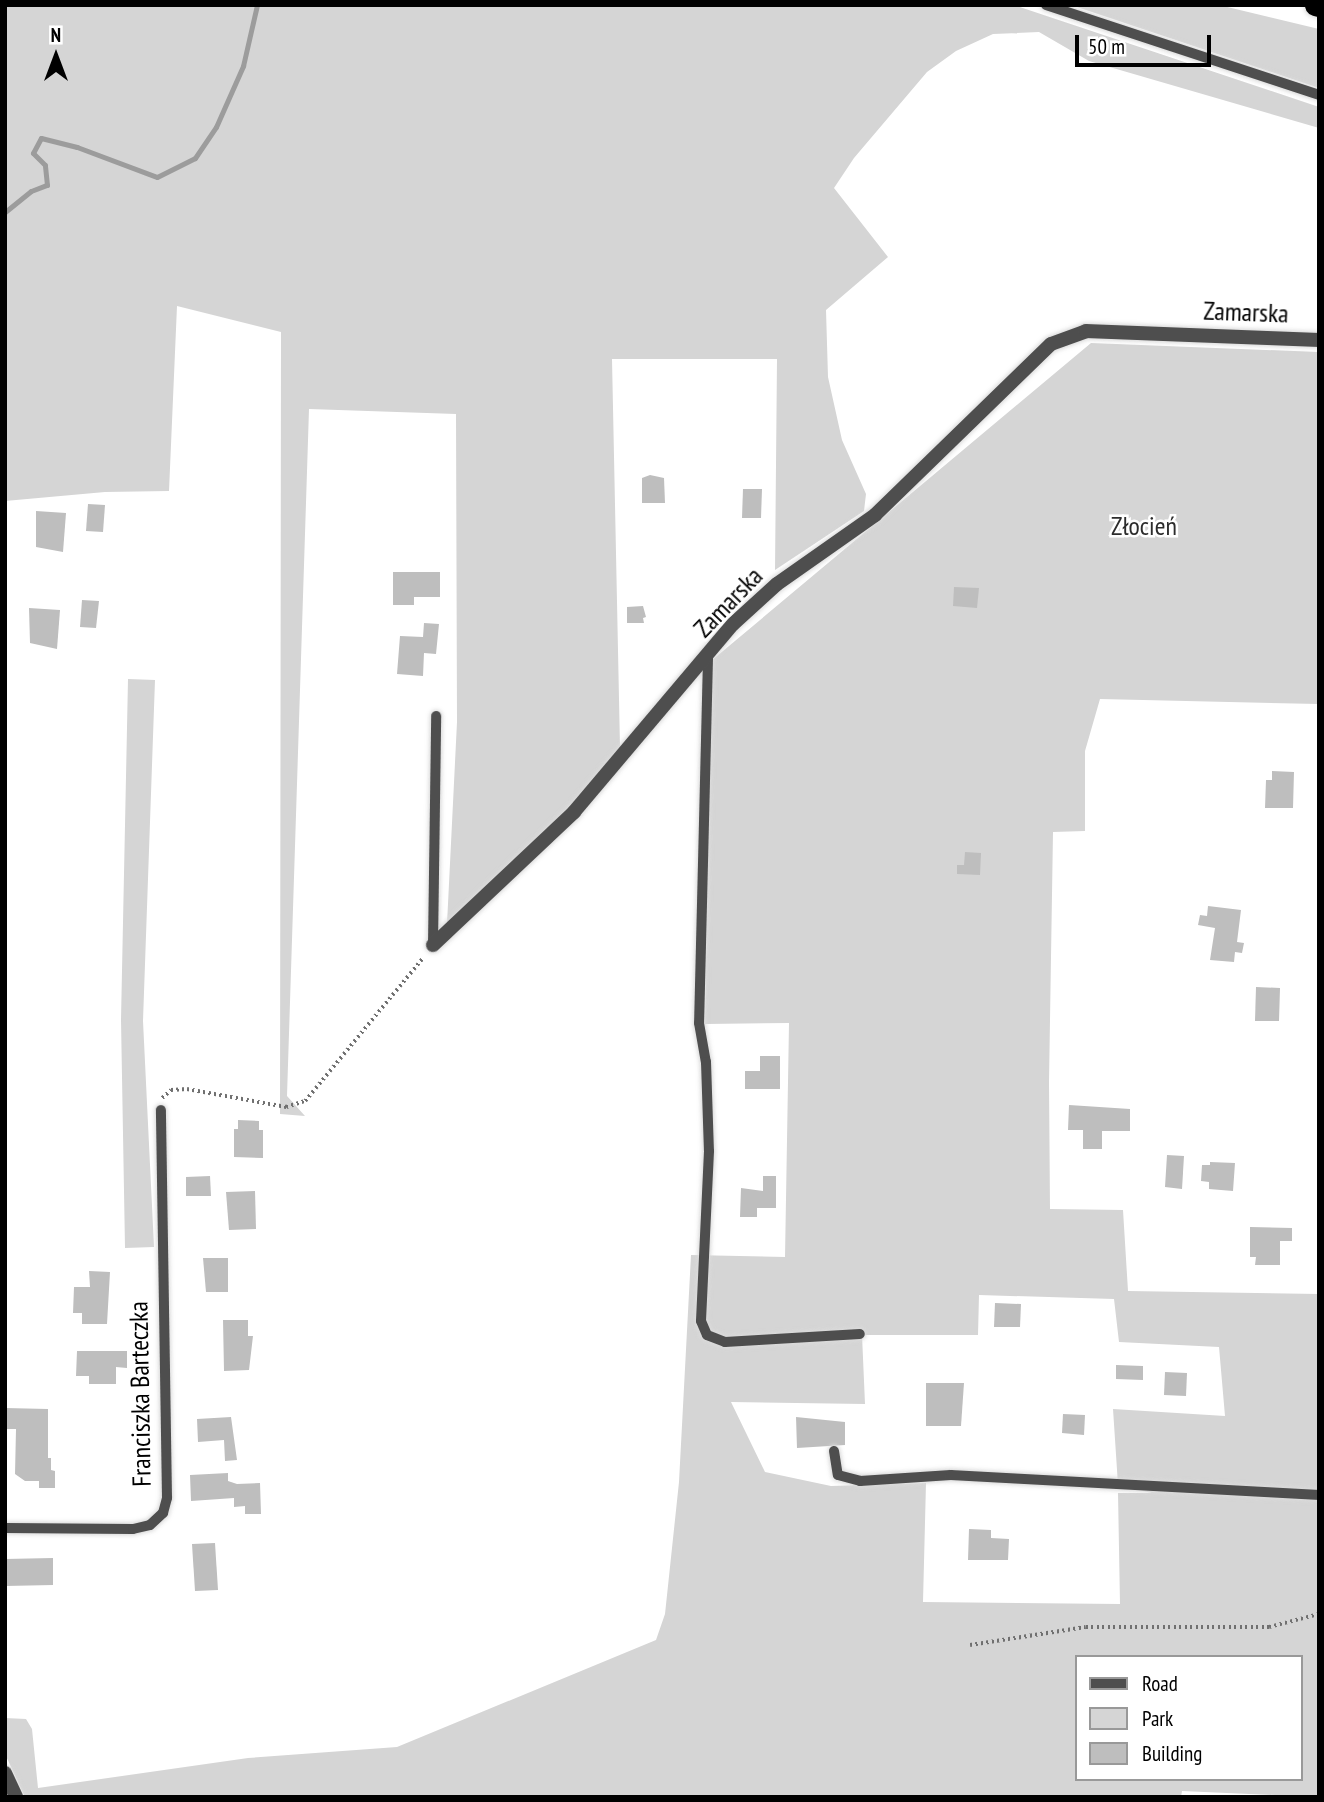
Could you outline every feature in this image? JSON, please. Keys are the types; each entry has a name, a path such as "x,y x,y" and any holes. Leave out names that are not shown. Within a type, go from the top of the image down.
{"street":[{"name":"Zamarska","path":"433,945 574,812 742,616 777,584 875,515 1051,344 1086,331 1319,340"},
{"path":"5,1773 16,1797"}],"lane":[{"path":"1046,5 1319,95"},
{"path":"708,658 699,1023 706,1062 709,1151 702,1321 707,1335 725,1342 776,1340 787,1336 860,1334"},
{"path":"433,945 436,716"},
{"name":"Franciszka Barteczka","path":"5,1528 133,1529 150,1525 163,1513 167,1497 160,1110"},
{"path":"834,1451 838,1475 860,1481 951,1475 1319,1495"}],"path":[{"path":"160,1110 162,1095 171,1090 187,1089 286,1107 305,1101 433,945"},
{"path":"970,1644 1086,1627 1269,1627 1319,1614"}],"green space":[{"path":"5,5 1014,5 1319,107 1319,128 1089,61 1039,32 993,34 956,51 927,72 854,158 834,188 888,257 826,310 828,377 842,440 866,494 864,511 775,570 777,359 612,359 620,747 573,805 447,924 457,722 456,414 309,409 287,1096 305,1116 280,1114 281,332 177,306 169,491 105,492 5,501"},
{"path":"1071,5 1219,5 1319,29 1319,88"},
{"name":"Złocień","path":"1091,343 1319,352 1319,704 1100,699 1085,751 1085,831 1053,832 1049,1083 1050,1209 1123,1210 1128,1291 1319,1294 1319,1797 1182,1791 1181,1797 25,1797 5,1754 5,1718 26,1719 32,1729 38,1788 248,1758 397,1747 656,1640 665,1614 679,1482 691,1255 785,1257 789,1023 705,1024 711,661","holes":["979,1295 1114,1299 1119,1342 1219,1347 1225,1416 1113,1409 1118,1485 1152,1493 1118,1493 1120,1604 923,1602 926,1483 831,1486 765,1472 731,1402 865,1404 862,1335 978,1335"]},
{"path":"128,679 155,680 143,1021 154,1247 125,1248 121,1020"}],"building":[{"path":"650,475 664,478 665,503 642,503 642,478"},
{"path":"743,489 762,489 761,518 742,518"},
{"path":"88,504 105,505 103,532 86,531"},
{"path":"36,511 66,513 63,552 36,547"},
{"path":"393,572 440,572 440,597 414,597 414,605 393,605"},
{"path":"954,587 979,588 977,608 953,606"},
{"path":"82,600 99,601 96,628 80,627"},
{"path":"643,606 646,617 643,618 644,623 627,623 627,607"},
{"path":"29,608 60,610 57,649 30,643"},
{"path":"424,623 439,624 436,654 424,653 423,676 397,674 400,636 423,637"},
{"path":"1272,771 1294,772 1293,808 1265,808 1266,780 1272,780"},
{"path":"965,852 981,853 980,875 957,874 957,865 964,865"},
{"path":"1208,906 1241,910 1237,942 1244,943 1242,953 1235,952 1234,962 1210,960 1215,928 1198,925 1200,915 1207,916"},
{"path":"1256,987 1280,988 1279,1021 1255,1021"},
{"path":"760,1056 780,1056 780,1089 745,1089 745,1071 760,1071"},
{"path":"1069,1105 1130,1109 1130,1131 1102,1131 1102,1149 1083,1149 1083,1130 1068,1130"},
{"path":"238,1120 259,1121 259,1130 263,1130 263,1158 234,1157 234,1129 238,1129"},
{"path":"1167,1155 1184,1156 1182,1189 1165,1187"},
{"path":"1210,1162 1235,1163 1233,1191 1209,1189 1209,1182 1201,1181 1202,1165 1210,1165"},
{"path":"210,1176 211,1196 186,1196 186,1177"},
{"path":"763,1176 776,1176 776,1208 757,1208 757,1217 740,1217 741,1188 763,1191"},
{"path":"255,1191 256,1229 229,1230 226,1192"},
{"path":"1250,1227 1292,1228 1292,1241 1280,1241 1280,1265 1255,1265 1256,1257 1250,1257"},
{"path":"203,1258 228,1258 228,1292 206,1292"},
{"path":"89,1271 110,1272 107,1324 82,1324 82,1313 73,1313 74,1287 90,1287"},
{"path":"995,1303 1021,1304 1020,1327 994,1327"},
{"path":"223,1320 248,1320 248,1336 253,1336 249,1370 224,1371"},
{"path":"77,1351 127,1351 127,1368 116,1367 116,1384 89,1384 89,1376 76,1376"},
{"path":"1116,1365 1143,1366 1143,1380 1116,1379"},
{"path":"1165,1372 1187,1373 1186,1396 1164,1395"},
{"path":"926,1383 964,1383 961,1426 926,1426"},
{"path":"5,1408 48,1409 48,1458 51,1458 51,1470 55,1471 55,1488 39,1488 39,1481 25,1481 15,1474 16,1429 5,1429"},
{"path":"1063,1414 1085,1415 1084,1435 1062,1433"},
{"path":"231,1417 237,1460 225,1461 224,1440 198,1442 197,1419"},
{"path":"796,1417 845,1422 845,1445 797,1448"},
{"path":"228,1473 228,1481 237,1484 260,1483 261,1514 245,1514 245,1506 234,1507 234,1498 191,1501 190,1475"},
{"path":"969,1529 991,1530 991,1538 1009,1539 1008,1560 968,1560"},
{"path":"215,1543 218,1590 195,1591 192,1544"},
{"path":"53,1558 53,1585 5,1586 5,1559"}],"waterway":[{"path":"5,212 31,191 47,185 45,165 33,153 41,138 77,147 157,177 195,158 216,127 243,66 257,5"}]}
